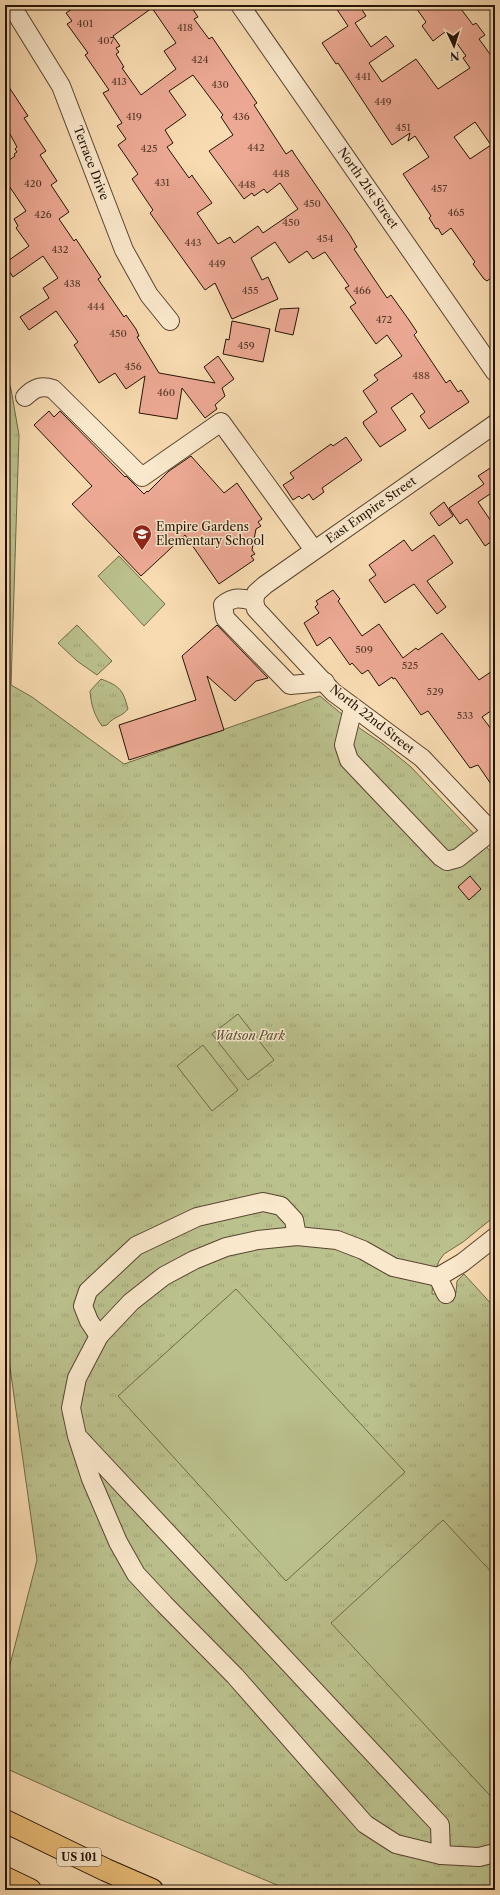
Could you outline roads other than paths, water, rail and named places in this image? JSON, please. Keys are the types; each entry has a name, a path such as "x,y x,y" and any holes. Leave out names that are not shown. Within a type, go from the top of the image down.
{"highway":[{"name":"US 101","path":"6,1821 106,1870 152,1890"},
{"path":"5,1878 30,1890"}],"street":[{"path":"5,8 11,5"},
{"name":"Terrace Drive","path":"11,5 61,86 124,250 149,295 170,321"},
{"name":"North 21st Street","path":"240,5 495,372"},
{"path":"25,397 32,390 44,386 53,389 142,477 221,422 314,550"},
{"name":"East Empire Street","path":"254,601 256,593 265,585 495,424"},
{"path":"254,601 238,597 230,599 223,605 225,618 290,685 325,682"},
{"name":"North 22nd Street","path":"254,601 256,609 333,692 422,758 493,833"},
{"path":"353,708 344,744 349,760 441,857 447,861 458,858 493,833"},
{"path":"99,1336 89,1321 83,1306 88,1291 136,1246 197,1217 264,1202 281,1206 294,1220 297,1236"},
{"path":"495,1237 462,1263 438,1277 393,1267 363,1250 337,1240 297,1236 258,1240 226,1246 194,1260 164,1276 131,1302 99,1336 77,1378 71,1408 77,1436 97,1493 118,1542 136,1574 235,1676 365,1824 396,1844 441,1855 479,1858 495,1853"},
{"path":"438,1277 446,1294"},
{"path":"77,1436 440,1825 441,1855"}],"place":[{"name":"Empire Gardens Elementary School","path":"142,551"}],"park label":[{"name":"Watson Park","path":"250,1036"}]}
